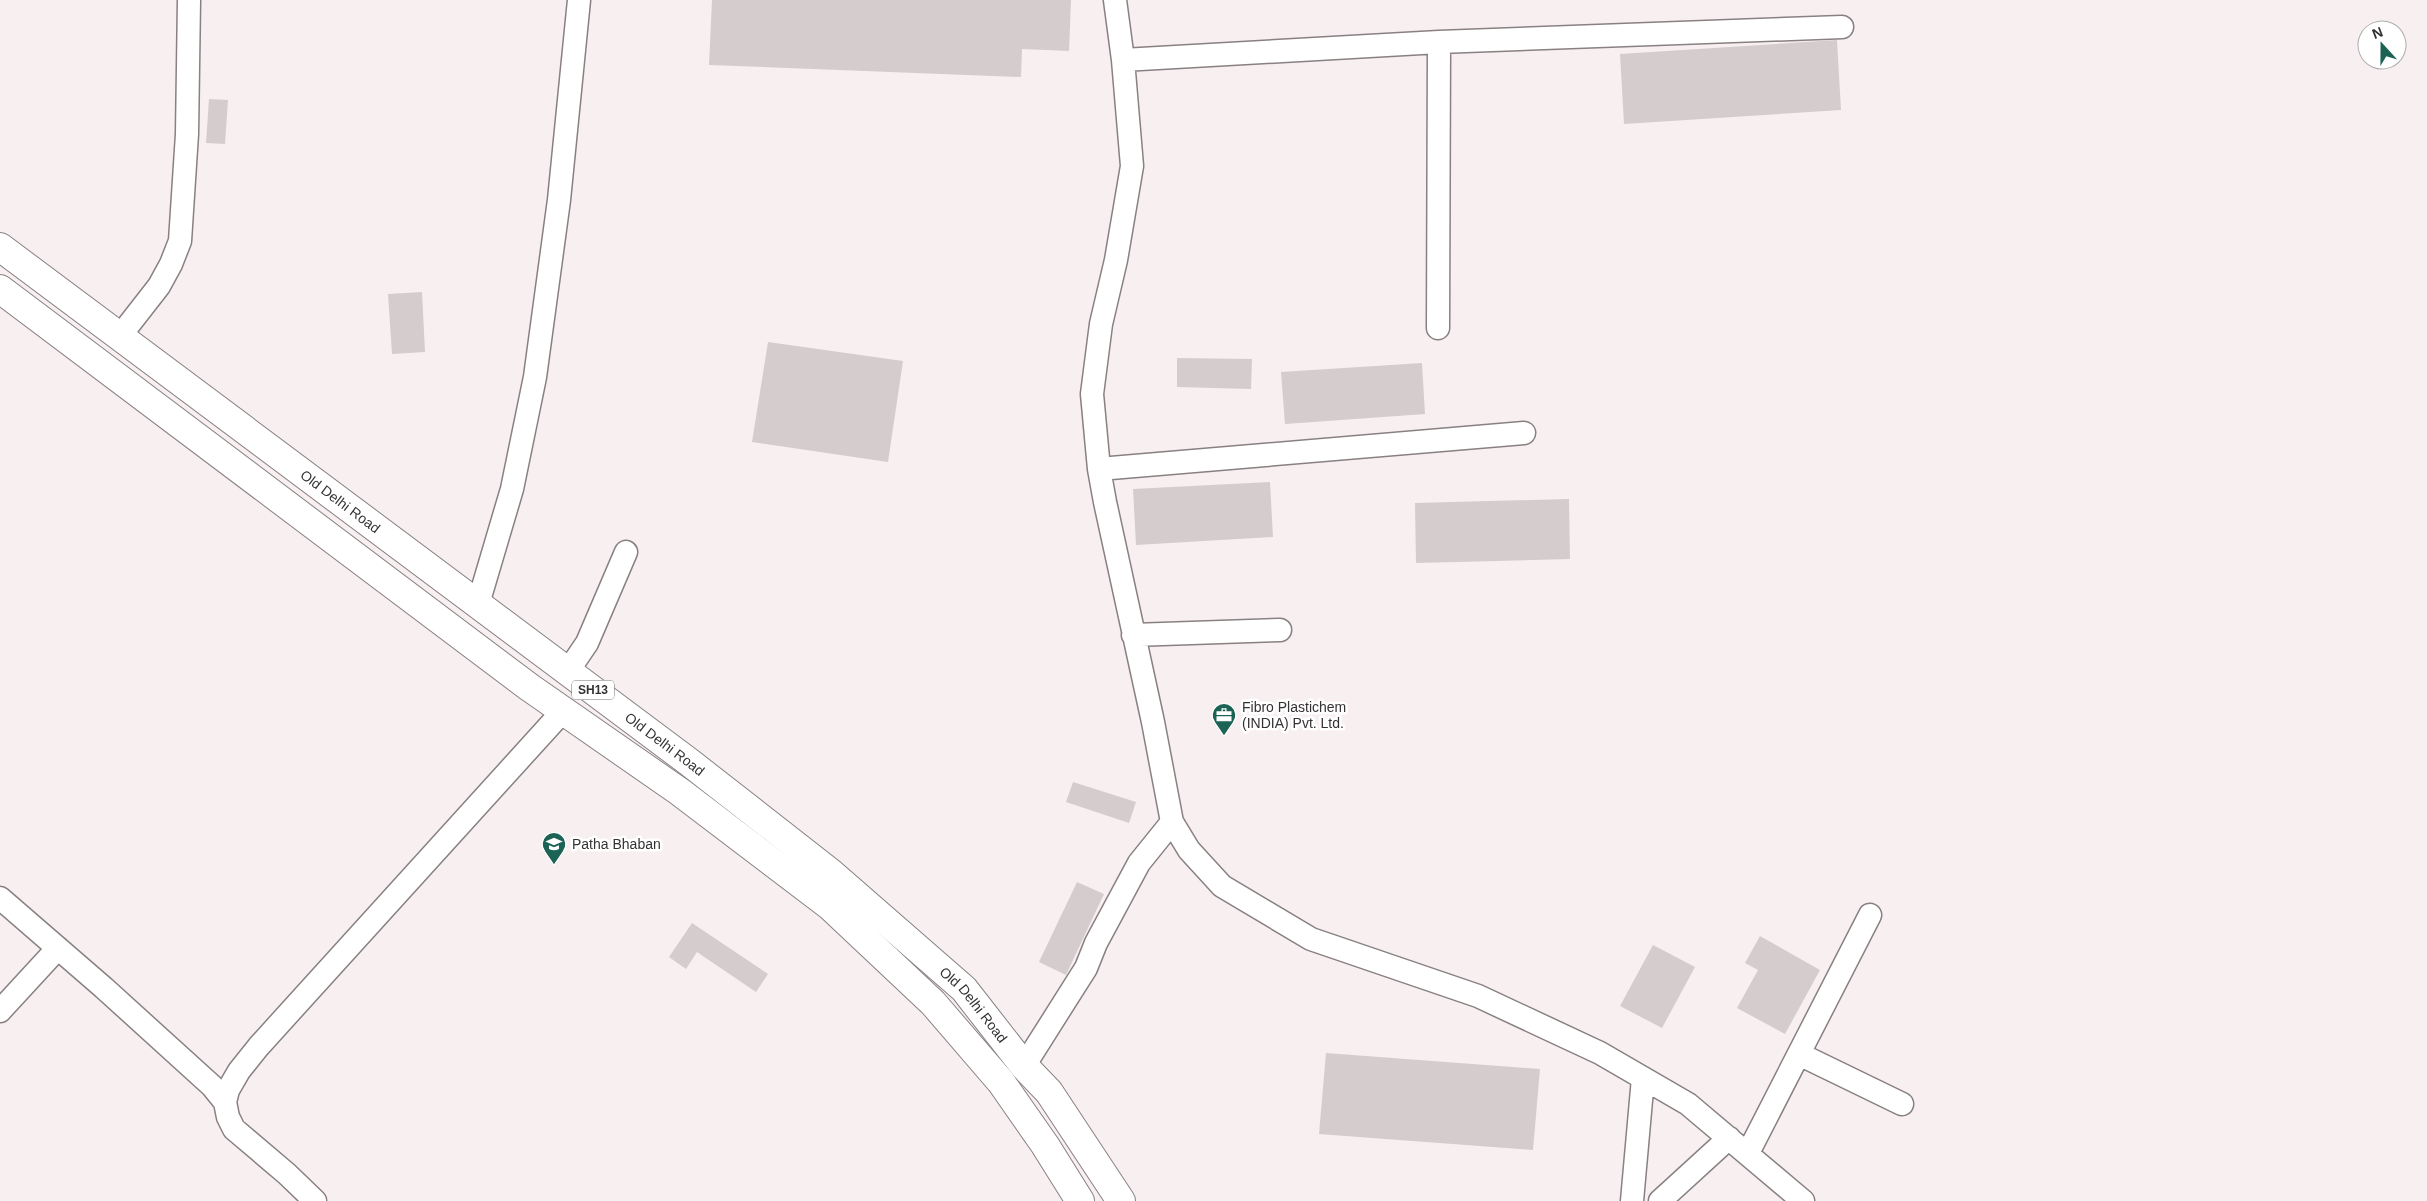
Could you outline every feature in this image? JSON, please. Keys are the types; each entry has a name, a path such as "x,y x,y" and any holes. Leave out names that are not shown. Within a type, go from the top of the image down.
{"main road":[{"name":"Old Delhi Road","path":"0,247 689,762 832,873 964,989 1024,1066 1049,1092 1121,1201"},
{"name":"Old Delhi Road","path":"0,289 564,711 680,792 830,906 933,1004 1001,1082 1046,1146 1080,1201"}],"street":[{"path":"120,336 159,286 171,264 180,241 188,134 189,0"},
{"path":"478,604 512,489 535,377 560,200 579,0"},
{"path":"1115,0 1123,60 1132,166 1116,260 1101,324 1092,394 1099,469 1133,635 1154,722 1172,822 1189,850 1222,886 1311,938 1478,996 1600,1053 1688,1104 1803,1201"},
{"path":"1123,60 1439,42 1842,27"},
{"path":"1438,328 1439,42"},
{"path":"1099,469 1524,433"},
{"path":"568,671 587,643 626,552"},
{"path":"1133,635 1280,630"},
{"path":"315,1201 287,1174 234,1129 228,1117 225,1102 228,1090 239,1071 259,1046 564,711"},
{"path":"1024,1066 1086,968 1096,943 1138,864 1172,822"},
{"path":"0,898 212,1086 225,1102"},
{"path":"1748,1153 1870,915"},
{"path":"0,1011 58,948"},
{"path":"1799,1054 1902,1104"},
{"path":"1632,1201 1644,1078"},
{"path":"1660,1201 1729,1138"}],"building":[{"path":"712,0 1071,0 1069,51 1022,49 1021,77 709,65"},
{"path":"1837,40 1841,110 1624,124 1620,54"},
{"path":"209,99 228,100 225,144 206,143"},
{"path":"422,292 425,352 392,354 388,294"},
{"path":"768,342 903,361 888,462 752,442"},
{"path":"1177,358 1252,359 1251,389 1177,387"},
{"path":"1422,363 1425,414 1285,424 1281,372"},
{"path":"1270,482 1273,537 1136,545 1133,489"},
{"path":"1569,499 1570,559 1416,563 1415,503"},
{"path":"1073,782 1136,802 1129,823 1066,802"},
{"path":"1077,882 1104,894 1066,975 1039,962"},
{"path":"692,923 768,974 756,992 697,952 686,969 669,957"},
{"path":"1760,936 1820,970 1785,1034 1737,1008 1758,970 1745,963"},
{"path":"1653,945 1695,967 1662,1028 1620,1006"},
{"path":"1326,1053 1540,1069 1533,1150 1319,1134"}],"place":[{"name":"Fibro Plastichem (INDIA) Pvt. Ltd.","path":"1224,736"},
{"name":"Patha Bhaban","path":"554,865"}]}
